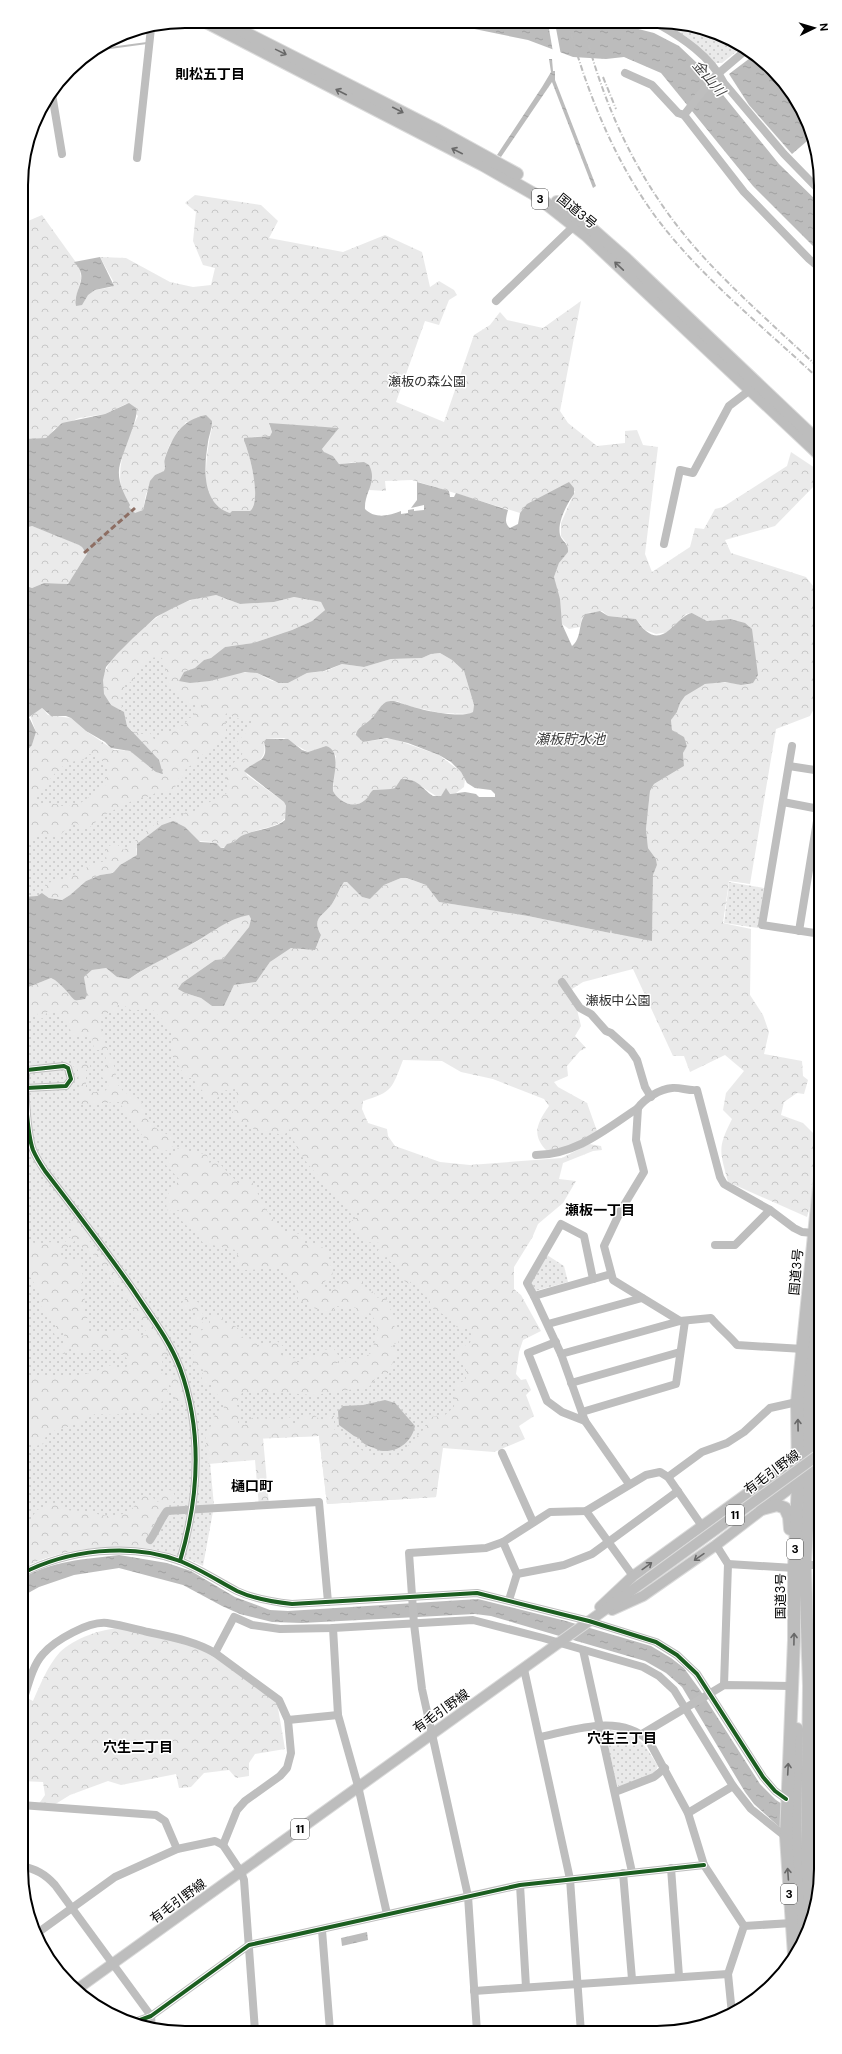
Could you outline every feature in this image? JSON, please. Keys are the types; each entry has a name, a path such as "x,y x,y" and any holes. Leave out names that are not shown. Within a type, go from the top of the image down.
{"highway":[{"name":"国道3号","path":"217,28 508,179 578,223 626,259 814,437"},
{"name":"国道3号","path":"236,28 491,159 538,188 578,223 620,267 814,449"},
{"name":"国道3号","path":"814,1225 814,1262"},
{"name":"国道3号","path":"814,1297 803,1349 797,1402 800,1566 814,1678"},
{"name":"国道3号","path":"814,1307 808,1396 810,1448 814,1470"},
{"name":"国道3号","path":"793,1946 786,1835 789,1804 794,1640 800,1566 814,1482"},
{"path":"762,1509 777,1505 787,1509 800,1566"},
{"name":"国道3号","path":"809,1909 800,1858 808,1817 814,1705"},
{"name":"3","path":"789,1804 800,1858 802,1930"}],"main road":[{"path":"585,1624 602,1605 633,1576 814,1445"},
{"name":"有毛引野線","path":"81,1986 358,1786 524,1669 814,1458"},
{"path":"585,1624 643,1596 716,1545 798,1482 814,1476"}],"street":[{"path":"664,28 692,45 784,154 814,185"},
{"path":"137,158 151,32"},
{"path":"684,115 716,75 742,53"},
{"path":"625,73 652,84 678,113 684,115 744,192 814,262"},
{"path":"53,100 62,154"},
{"path":"496,301 578,223"},
{"path":"664,544 680,470 693,473 729,406 750,390"},
{"path":"792,746 762,925 814,933"},
{"path":"789,766 814,770"},
{"path":"783,802 814,808"},
{"path":"799,931 814,858"},
{"path":"562,982 580,1008 591,1014 606,1031 611,1033 631,1051 637,1060 645,1087 650,1097"},
{"path":"28,1070 64,1066 68,1068 71,1079 66,1086 28,1088"},
{"path":"536,1155 563,1152 590,1140 638,1108 643,1101 672,1088 689,1091 697,1090 720,1177 724,1184 770,1210 794,1228 802,1232 813,1233"},
{"path":"638,1108 636,1140 644,1172 621,1210 604,1246 613,1280 682,1321"},
{"path":"28,1119 29,1135 33,1150 45,1171 146,1308 170,1346 180,1369 195,1430 196,1488 180,1561"},
{"path":"716,1245 735,1245 770,1210"},
{"path":"593,1279 584,1236 561,1224 527,1283 556,1342 585,1421 629,1484"},
{"path":"534,1296 611,1274"},
{"path":"548,1324 642,1298"},
{"path":"561,1354 682,1321 711,1318 719,1327 725,1330 737,1345 803,1349"},
{"path":"582,1412 676,1384 682,1321"},
{"path":"556,1342 528,1353 547,1401 562,1412 585,1421"},
{"path":"571,1383 680,1352"},
{"path":"668,1477 702,1452 727,1443 744,1432 770,1408 797,1402"},
{"path":"810,1448 814,1443"},
{"path":"502,1453 533,1522"},
{"path":"477,2026 468,1896 422,1689 414,1623 409,1553 486,1548 502,1542 550,1512 586,1511 646,1475 660,1472 668,1477 702,1526"},
{"path":"517,1574 578,1560 592,1554 678,1491"},
{"path":"150,1540 158,1529 161,1519 167,1511 319,1502 328,1602"},
{"path":"586,1511 633,1576"},
{"path":"502,1542 517,1574 509,1600"},
{"path":"716,1545 728,1564 724,1685"},
{"path":"28,1571 49,1561 97,1552 148,1553 180,1561 238,1591 270,1602 292,1604 412,1599 477,1593 509,1600 585,1624 656,1642 677,1655 697,1674 708,1694 763,1777 789,1804"},
{"path":"728,1564 814,1565"},
{"path":"215,1652 234,1617 252,1625 280,1629 333,1628 473,1620 560,1642 643,1667 659,1676 674,1690 687,1708 733,1786 751,1809 786,1835"},
{"path":"28,1686 33,1671 42,1654 72,1633 90,1625 106,1623 177,1638 203,1646 215,1652 279,1700 288,1720 292,1753 287,1768 280,1776 245,1800 237,1810 223,1845"},
{"path":"333,1628 338,1715 358,1786 387,1914"},
{"path":"583,1650 632,1872"},
{"path":"524,1669 570,1879 581,2026"},
{"path":"642,1734 724,1685 792,1686"},
{"path":"288,1720 338,1715"},
{"path":"540,1737 600,1725 629,1729 642,1734 649,1741 665,1768 688,1813 704,1865 744,1926"},
{"path":"615,1792 654,1777 665,1768"},
{"path":"688,1813 733,1786"},
{"path":"28,1806 156,1815 165,1821 176,1849"},
{"path":"808,1817 814,1820"},
{"path":"41,1931 115,1878 176,1849 215,1841 223,1845 241,1872 244,1880 255,2026"},
{"path":"141,2020 151,2016 249,1945 520,1885 704,1865"},
{"path":"28,1867 45,1874 73,1908 151,2016 151,2022"},
{"path":"671,1868 679,1976"},
{"path":"623,1873 632,1979"},
{"path":"520,1885 526,1987"},
{"path":"744,1926 792,1923"},
{"path":"731,2007 728,1974 744,1926"},
{"path":"322,1930 330,2026"},
{"path":"474,1991 632,1979 728,1974"}],"green space":[{"path":"668,28 707,36 738,50 722,63 713,63"},
{"path":"195,195 261,205 278,221 269,238 343,252 385,235 422,252 430,287 439,281 454,290 457,295 449,300 439,325 425,321 396,402 444,422 474,335 490,325 500,312 507,320 543,328 581,301 560,411 568,423 597,446 625,443 625,431 637,430 643,445 658,447 645,554 652,572 690,547 695,528 704,529 715,509 723,507 787,466 791,452 814,467 814,486 775,526 725,540 731,553 806,577 814,587 814,709 810,716 776,729 750,884 729,881 723,923 751,929 750,995 763,1015 769,1032 764,1054 802,1061 803,1076 808,1080 804,1094 797,1093 784,1102 781,1115 803,1123 814,1134 814,1192 807,1217 728,1182 721,1150 724,1137 732,1119 723,1110 726,1093 744,1071 725,1055 690,1072 684,1056 673,1056 633,969 583,982 572,989 581,1026 575,1036 586,1048 580,1051 567,1066 568,1076 554,1082 558,1087 587,1103 597,1131 573,1145 547,1151 542,1145 537,1134 541,1118 549,1106 544,1099 493,1079 461,1072 442,1061 403,1060 390,1088 380,1095 363,1101 362,1109 368,1123 387,1129 388,1136 395,1146 440,1162 470,1165 562,1158 589,1144 601,1146 602,1150 593,1151 563,1163 559,1179 576,1181 563,1203 538,1224 532,1238 514,1267 514,1289 521,1295 541,1331 523,1340 519,1352 516,1374 521,1380 526,1379 531,1390 526,1395 534,1416 519,1426 525,1439 494,1452 443,1448 436,1497 327,1504 319,1436 263,1438 269,1505 259,1507 255,1460 208,1464 205,1432 212,1425 216,1411 223,1410 225,1404 220,1401 217,1394 213,1394 211,1390 213,1382 203,1384 201,1375 205,1370 192,1367 193,1362 196,1360 190,1348 192,1336 190,1329 194,1325 192,1322 197,1317 194,1311 183,1306 182,1303 186,1298 200,1303 199,1308 202,1309 204,1321 197,1329 200,1331 204,1329 205,1323 210,1323 210,1316 222,1317 224,1324 232,1324 239,1329 239,1336 255,1340 258,1346 277,1341 285,1348 280,1353 281,1356 286,1355 288,1359 296,1358 296,1362 303,1362 310,1355 317,1357 320,1350 334,1349 340,1358 336,1365 340,1366 349,1358 361,1359 371,1353 378,1331 375,1320 370,1313 359,1316 356,1308 335,1306 333,1312 326,1313 322,1308 316,1309 298,1300 297,1290 293,1282 282,1268 245,1270 238,1267 236,1256 240,1251 203,1243 193,1228 187,1226 179,1218 182,1210 168,1211 166,1202 168,1194 180,1180 164,1163 179,1147 189,1152 207,1154 208,1163 217,1161 239,1184 244,1179 252,1182 265,1208 281,1232 303,1234 304,1243 319,1244 328,1253 326,1260 333,1268 332,1278 325,1281 323,1285 325,1291 331,1291 345,1279 361,1279 367,1290 374,1292 376,1298 385,1296 396,1323 394,1326 400,1332 398,1344 391,1344 396,1355 388,1373 376,1378 369,1387 315,1395 267,1392 242,1393 235,1405 240,1408 238,1423 244,1425 251,1421 251,1418 265,1417 266,1421 281,1421 291,1417 291,1425 300,1424 301,1416 313,1414 319,1419 324,1419 328,1414 334,1415 334,1429 353,1446 374,1456 399,1455 424,1429 429,1417 444,1416 454,1407 455,1385 466,1380 466,1365 454,1351 470,1343 472,1335 467,1329 457,1327 447,1317 430,1306 430,1299 419,1291 421,1287 413,1279 409,1284 403,1280 396,1262 390,1262 388,1257 380,1258 378,1250 381,1247 380,1243 364,1242 351,1228 350,1222 362,1213 360,1210 352,1215 345,1207 343,1201 311,1168 298,1150 290,1129 283,1136 273,1132 259,1132 246,1124 239,1124 234,1120 232,1112 237,1109 238,1096 235,1089 221,1091 216,1101 206,1100 202,1090 196,1088 194,1078 186,1078 173,1057 172,1030 151,1008 132,1011 122,1004 118,1004 117,1011 110,1011 104,1016 100,1023 102,1034 114,1066 118,1085 124,1092 141,1100 144,1113 147,1118 159,1130 171,1136 174,1145 167,1150 153,1151 119,1102 80,1104 78,1070 73,1066 73,1064 90,1063 90,1069 86,1070 86,1093 105,1091 109,1087 108,1080 101,1077 101,1073 107,1072 105,1050 94,1050 92,1036 72,1037 66,1022 54,1010 47,1012 44,1018 38,1019 37,1013 28,1017 28,987 51,978 64,987 73,999 85,985 84,977 92,970 106,968 117,977 129,979 158,961 196,942 225,923 240,916 249,915 251,919 249,927 223,959 215,960 182,983 185,993 201,998 212,1006 224,1006 234,985 256,982 270,962 291,948 316,948 321,935 317,925 319,918 332,904 344,882 347,882 362,897 370,899 384,885 401,878 407,878 426,885 439,902 528,916 610,933 611,930 613,933 652,934 653,875 657,865 656,859 648,848 646,829 650,791 654,784 684,766 683,753 687,745 681,736 672,730 671,720 678,711 679,703 684,696 698,686 724,682 741,685 746,625 730,619 707,621 692,613 686,614 668,632 656,634 645,630 636,619 608,616 602,611 587,613 582,618 580,627 569,629 562,624 554,577 559,563 564,556 567,544 561,536 561,523 575,491 528,504 520,513 412,480 385,481 386,491 369,490 356,462 339,464 333,456 324,452 322,449 339,428 269,424 272,432 270,436 252,437 244,441 252,466 255,497 250,511 232,511 230,513 217,505 208,493 206,479 207,460 212,428 186,422 170,444 164,460 164,471 155,475 146,494 143,510 135,514 127,503 122,491 120,479 123,453 132,427 138,416 126,404 105,414 79,418 54,429 49,437 28,439 28,221 42,215 80,268 81,279 75,301 95,290 112,287 113,281 100,257 126,258 170,282 193,287 211,285 215,268 203,265 193,241 196,212 185,203"},
{"path":"32,526 82,546 87,554 86,558 68,584 44,583 32,588 28,587 28,527"},
{"path":"216,595 240,604 274,602 294,597 321,602 325,610 312,621 292,630 253,643 225,647 211,658 204,660 195,668 184,672 179,678 210,681 238,673 250,672 257,673 272,681 288,683 307,673 326,671 342,664 364,667 391,659 422,658 431,654 440,653 452,660 464,671 474,705 473,712 469,714 441,713 408,706 397,701 383,704 371,720 355,733 363,742 391,738 439,755 461,772 465,779 464,787 456,793 449,794 446,789 441,796 436,796 410,779 401,779 395,788 373,790 361,803 347,803 339,798 333,791 336,756 326,746 308,752 284,738 266,739 264,742 265,747 263,756 261,759 245,769 247,775 284,802 287,811 286,817 281,822 250,832 224,848 221,848 212,842 197,841 185,827 173,821 162,825 136,845 137,855 120,865 113,873 100,875 86,881 62,900 49,898 42,893 46,883 63,880 66,877 80,873 91,864 107,861 105,852 109,846 115,843 124,850 160,820 180,816 187,811 193,812 227,793 228,772 232,764 241,757 243,751 238,749 237,742 251,727 252,721 235,718 227,713 223,717 226,723 226,733 209,753 198,756 196,763 186,768 183,777 176,780 175,791 158,791 151,796 136,799 104,815 90,827 81,829 77,823 69,826 58,837 37,835 32,840 28,841 28,750 32,745 36,732 30,715 42,708 48,715 71,718 86,731 114,750 130,751 156,772 164,772 159,760 131,731 139,732 141,734 150,733 155,741 161,740 160,734 177,729 189,718 194,717 194,710 202,707 203,703 183,703 186,700 184,697 165,684 168,678 162,658 157,657 143,663 137,671 133,681 125,685 121,698 122,710 114,707 105,698 102,684 110,662 128,641 163,613 192,600","holes":["89,754 97,756 108,766 105,786 79,804 73,803 62,806 46,803 41,805 36,799 36,796 56,772 67,764 74,761 83,760"]},
{"path":"173,646 266,714 232,812 137,848 37,896 28,897 28,774 61,746 130,751 142,760 142,740 127,726 124,712 111,705 135,657"},
{"path":"729,882 764,888 758,928 724,923"},
{"path":"155,986 475,1319 473,1404 444,1423 436,1497 327,1504 319,1436 208,1441 214,1506 203,1566 182,1557 159,1551 135,1547 112,1546 64,1552 42,1559 28,1566 28,995"},
{"path":"69,1215 122,1282 116,1286 92,1252 87,1253 82,1247 79,1237 58,1256 64,1261 79,1261 84,1279 78,1293 85,1296 83,1312 89,1313 86,1322 90,1332 137,1329 141,1336 148,1335 123,1294 128,1291 144,1311 171,1358 165,1356 162,1359 163,1368 159,1367 159,1372 167,1377 179,1376 187,1401 177,1403 170,1385 166,1386 169,1398 161,1402 163,1411 149,1415 135,1412 113,1415 95,1414 77,1424 47,1433 43,1444 36,1446 31,1444 28,1437 28,1377 81,1375 112,1365 116,1369 126,1368 129,1361 118,1352 111,1350 74,1352 70,1347 65,1350 65,1354 57,1352 59,1345 64,1343 64,1335 69,1330 55,1336 53,1330 57,1325 44,1312 40,1304 41,1295 31,1278 28,1277 28,1241 40,1243 53,1242 58,1248 73,1235 73,1227 67,1217"},
{"path":"547,1255 564,1266 568,1282 535,1291 531,1282"},
{"path":"166,1489 173,1491 176,1500 163,1511 156,1520 151,1548 117,1547 68,1552 52,1556 28,1566 28,1523 37,1510 59,1501 66,1510 83,1511 112,1516 122,1514 130,1510 142,1497 148,1494 158,1502"},
{"path":"120,1628 203,1648 277,1702 285,1749 255,1754 249,1763 249,1776 236,1778 229,1770 204,1773 191,1787 179,1788 176,1774 121,1785 108,1781 70,1795 49,1808 38,1805 45,1795 43,1782 28,1781 28,1698 33,1701 52,1663 60,1652 66,1647 88,1635"},
{"path":"607,1729 626,1734 643,1744 658,1766 656,1770 642,1780 620,1787 617,1785 605,1732"}],"water":[{"name":"金山川","path":"469,28 635,28 654,33 679,46 698,64 779,164 814,198 814,247 753,186 661,73 624,57 606,59 573,57 528,40"},
{"path":"750,58 752,60 768,74 788,98 798,116 808,141 792,154 749,105 729,74"},
{"path":"549,59 552,59 553,71 555,71 555,80 596,186 593,188 552,82 501,157 497,155 551,72"},
{"path":"100,257 114,286 95,290 88,295 82,305 76,306 81,274 79,268 74,262"},
{"name":"瀬板貯水池","path":"129,403 136,408 133,428 119,470 119,479 130,505 129,507 135,513 143,510 150,481 155,475 164,471 164,461 175,436 184,425 197,417 206,415 212,421 206,462 209,493 214,502 230,513 232,511 250,511 255,498 252,466 244,438 270,436 272,432 269,423 339,428 322,449 324,452 333,456 339,464 364,462 369,465 372,477 366,497 365,509 373,514 382,516 401,511 401,514 408,513 408,510 414,509 414,511 424,510 424,505 411,508 417,500 417,482 449,491 450,497 454,497 456,493 508,510 506,522 510,528 518,524 520,513 527,504 569,482 574,488 574,494 563,513 559,530 568,552 559,563 554,577 560,599 562,624 572,646 579,635 581,622 585,614 600,611 608,616 636,619 645,630 653,635 665,633 681,619 692,613 707,621 730,619 745,623 752,629 758,675 753,683 741,685 725,682 705,684 685,696 671,720 672,730 684,737 687,746 683,753 684,766 654,784 650,791 646,829 648,848 656,859 657,865 653,875 652,941 612,933 611,930 610,933 528,916 439,902 426,885 407,878 401,878 384,885 370,899 362,897 347,882 344,882 332,904 319,918 317,925 321,935 315,950 291,948 270,962 256,982 234,985 224,1006 212,1006 201,998 178,989 182,983 215,960 223,959 249,927 251,919 249,915 228,922 129,979 117,977 106,968 92,970 84,977 87,995 85,999 75,1000 59,983 51,978 28,987 28,897 37,896 42,893 49,898 62,900 86,881 100,875 113,873 120,865 137,855 137,844 162,825 173,821 185,827 200,842 216,843 221,848 224,848 227,844 243,835 271,827 285,820 286,806 284,802 244,771 263,758 265,754 264,742 266,739 288,739 302,750 308,752 326,746 331,749 334,753 336,766 333,791 339,798 347,803 361,803 373,790 395,788 401,779 407,779 415,782 433,796 441,796 446,788 450,794 465,792 476,794 479,797 495,797 495,794 491,790 475,788 467,783 461,772 451,762 439,755 408,743 387,738 363,742 356,735 359,728 368,722 379,708 389,701 440,713 459,715 473,712 474,705 464,671 452,660 440,653 431,654 422,658 391,659 364,667 342,664 324,671 307,673 288,683 279,683 257,673 245,672 210,681 190,683 179,681 184,672 195,668 204,660 211,658 225,647 253,643 292,630 312,621 325,610 321,602 294,597 274,602 240,604 216,595 190,600 156,617 117,654 106,667 103,680 104,694 111,705 124,712 127,726 159,760 163,774 156,772 130,751 111,748 105,742 86,731 71,718 66,716 51,716 42,708 29,717 36,732 32,745 28,750 28,587 32,588 44,583 68,584 87,554 79,545 32,526 28,527 28,439 46,438 62,423 105,414"},
{"path":"385,1400 395,1403 415,1426 408,1441 394,1450 383,1451 365,1444 359,1438 339,1425 338,1411 343,1406 363,1405"},
{"path":"119,1555 167,1563 191,1571 235,1597 270,1610 288,1611 478,1599 566,1621 651,1646 684,1668 700,1690 760,1784 776,1800 814,1825 814,1855 786,1833 754,1804 745,1792 682,1687 666,1673 645,1661 491,1616 475,1614 302,1623 272,1622 240,1614 183,1585 119,1568 74,1575 39,1587 28,1593 28,1575 32,1573 44,1568 68,1562"},
{"path":"367,1932 368,1940 342,1946 341,1938"}],"pier":[{"path":"549,28 556,28 561,55 553,52"}],"waterway":[{"path":"108,48 147,43"}],"railway":[{"path":"569,28 575,49 603,124 626,171 655,216 692,260 734,302 814,375"},
{"path":"584,28 592,57 615,121 646,181 665,209 686,237 722,277 814,363"},
{"path":"603,77 616,109"}],"marked path":[{"path":"84,553 135,508"}],"cycle path":[{"path":"28,1070 64,1066 68,1068 71,1079 66,1086 28,1088"},
{"path":"28,1122 33,1150 45,1171 111,1258 152,1317 170,1347 180,1368 192,1416 196,1464 191,1513 180,1561"},
{"path":"28,1571 58,1559 78,1554 120,1550 161,1555 180,1561 243,1594 278,1602 292,1604 477,1593 589,1621 656,1642 677,1655 697,1674 763,1777 775,1791 786,1799"},
{"path":"141,2020 151,2016 249,1945 520,1885 704,1865"}],"district":[{"name":"則松五丁目","path":"210,74"},
{"name":"瀬板一丁目","path":"600,1210"},
{"name":"樋口町","path":"252,1486"},
{"name":"穴生三丁目","path":"622,1738"},
{"name":"穴生二丁目","path":"138,1747"}],"park label":[{"name":"瀬板の森公園","path":"427,381"},
{"name":"瀬板中公園","path":"618,1000"}]}
